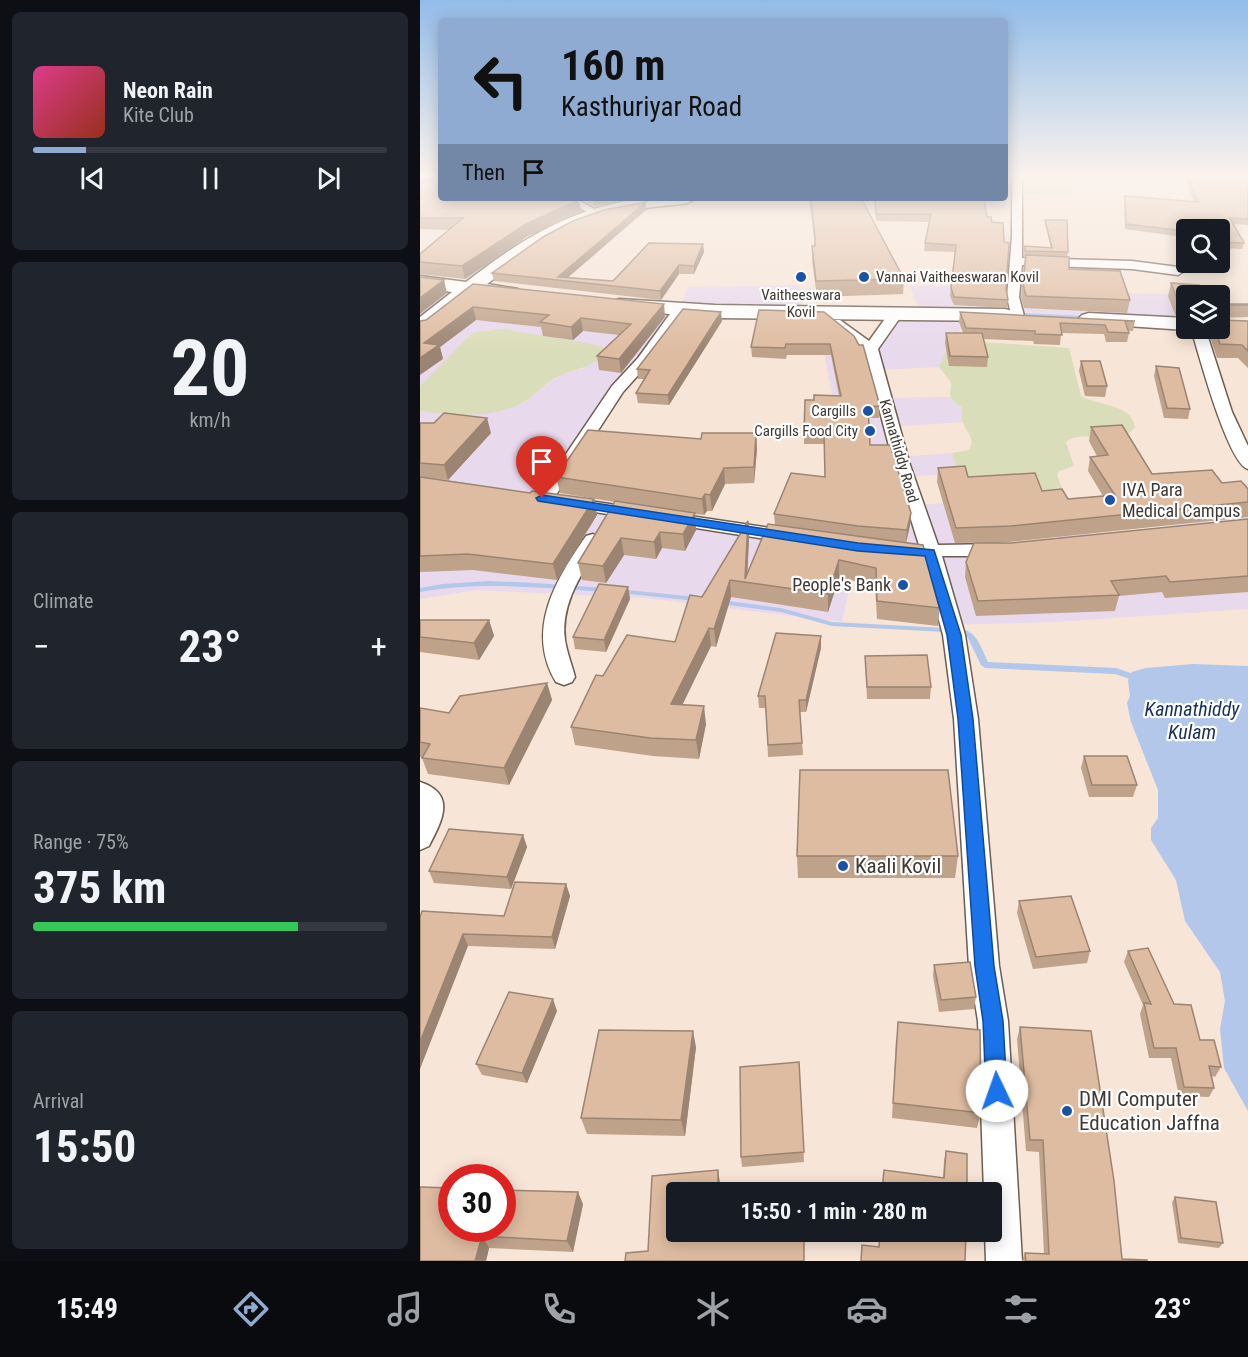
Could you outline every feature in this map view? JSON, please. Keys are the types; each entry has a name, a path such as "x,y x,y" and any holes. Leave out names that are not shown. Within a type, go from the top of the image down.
{"main road":[{"path":"420,327 548,234"},
{"path":"420,282 531,295"},
{"path":"603,303 680,310 826,314 897,312 1016,314 1040,317"},
{"path":"1073,319 1176,324"}],"street":[{"path":"1016,314 1013,297 1018,234"},
{"path":"1015,261 1132,265 1176,271"},
{"path":"550,490 617,389 643,361 680,310"},
{"path":"826,314 845,332 871,349 897,312"},
{"path":"1201,339 1224,412 1248,464"},
{"name":"Kannathiddy Road","path":"871,349 902,465 954,635 966,719 984,966 993,1021 1004,1261"},
{"path":"531,497 813,540"},
{"path":"564,678 554,638 557,601 612,509"},
{"path":"899,550 930,552 1020,548"},
{"path":"420,792 431,800 431,813 420,839"}],"shaded area":[{"path":"996,235 1018,236 1015,263 1046,264 1075,292 1176,294 1176,324 966,314 956,340 950,344 939,367 877,370 884,398 950,397 962,408 962,422 892,427 900,457 952,453 958,473 906,477 914,505 963,502 995,519 1009,549 1062,543 1043,512 1070,509 1096,540 1174,532 1148,492 1248,483 1248,609 1054,622 951,625 858,547 851,492 824,353 799,313 871,349 897,312 920,312 910,286 958,286"},
{"path":"420,282 679,310 688,287 799,285 803,292 799,313 680,310 542,498 858,547 842,622 645,598 476,590 420,599 420,411 454,415 489,412 525,402 559,375 584,368 517,331 488,330 469,336 420,386"}],"green space":[{"path":"504,329 602,346 605,349 601,356 591,364 554,379 513,407 474,415 420,411 420,386 469,336 476,332"},
{"path":"956,340 1069,348 1081,396 1121,409 1132,419 1135,427 1128,434 1120,437 1082,437 1066,442 1074,466 1059,471 1057,475 1070,509 995,519 958,473 952,453 969,450 972,443 962,421 962,408 950,397 951,382 939,367 950,344"}],"water":[{"name":"Kannathiddy Kulam","path":"1193,664 1248,666 1248,1111 1224,1068 1220,1029 1225,1001 1220,972 1185,921 1176,880 1151,840 1151,828 1158,818 1158,790 1131,722 1127,703 1130,696 1128,680 1132,672 1146,668"}],"building":[{"path":"444,234 511,234 462,266 420,262 420,254"},
{"path":"549,234 609,234 558,277 613,281 649,243 703,244 694,266 679,265 660,291 492,273"},
{"path":"815,234 880,234 904,279 816,281 812,246 815,246"},
{"path":"927,234 1004,234 1004,242 1009,243 1006,289 1008,300 954,297 951,288 956,245 925,243"},
{"path":"1048,234 1067,234 1068,252 1025,251 1025,246 1052,248"},
{"path":"1230,234 1239,234 1244,243 1230,242"},
{"path":"1026,255 1069,257 1069,269 1120,271 1130,300 1026,296 1023,284"},
{"path":"420,277 444,280 420,298"},
{"path":"1171,283 1199,285 1176,285 1176,297"},
{"path":"473,284 664,304 619,359 597,356 631,324 581,318 571,327 540,322 549,315 473,307 424,343 439,345 420,358 420,321 426,320"},
{"path":"683,309 721,312 668,395 636,393 650,370 637,369"},
{"path":"759,310 824,312 854,336 859,345 863,345 880,406 868,407 870,445 890,445 911,513 907,530 858,526 774,514 791,473 825,477 824,432 804,432 805,400 814,400 814,395 841,396 830,344 786,344 785,348 751,347"},
{"path":"960,312 1135,321 1125,321 1129,333 1108,332 1105,325 1060,323 1062,335 1035,334 1035,331 966,328"},
{"path":"1230,320 1248,321 1248,351 1242,345 1220,344 1218,339 1230,339"},
{"path":"946,333 982,333 988,357 950,356"},
{"path":"1081,361 1100,361 1107,386 1087,386"},
{"path":"1156,366 1179,368 1190,409 1167,408"},
{"path":"444,413 487,418 444,465 420,463 420,423 434,423"},
{"path":"1122,425 1152,474 1212,470 1222,483 1241,481 1248,489 1248,502 1011,526 956,528 938,468 965,466 968,477 1035,473 1042,491 1062,489 1068,499 1115,495 1090,457 1108,455 1091,427"},
{"path":"588,430 701,439 702,433 756,433 754,467 724,468 710,495 705,494 702,499 556,477"},
{"path":"420,477 530,493 532,491 594,499 553,564 468,554 420,556"},
{"path":"615,501 695,513 683,534 660,532 654,542 621,538 603,566 578,563"},
{"path":"1248,519 1248,576 1170,582 1166,576 1111,581 1119,595 978,601 966,562 974,543 1011,543"},
{"path":"748,521 745,579 768,524 923,545 940,608 877,601 876,568 839,560 828,594 730,580 714,629 709,628 671,704 704,706 696,740 650,738 571,727 596,675 603,676 627,635 675,642 690,595 702,597"},
{"path":"599,584 628,587 604,640 573,637"},
{"path":"420,620 489,620 474,643 420,637"},
{"path":"776,633 821,636 806,700 799,700 802,743 768,745 765,696 758,696"},
{"path":"927,655 931,687 867,687 865,656"},
{"path":"547,683 504,768 422,758 430,744 420,742 420,708 449,713 460,696"},
{"path":"1084,756 1127,756 1137,785 1092,785"},
{"path":"800,770 948,770 958,856 797,856"},
{"path":"449,829 523,835 507,877 429,871"},
{"path":"515,882 566,884 552,937 463,934 420,1042 420,917 422,911 504,916"},
{"path":"1071,896 1090,951 1036,957 1019,901"},
{"path":"1148,948 1174,1004 1191,1005 1200,1040 1214,1040 1221,1067 1209,1066 1214,1088 1184,1087 1176,1048 1154,1048 1144,1003 1151,1004 1128,951"},
{"path":"970,962 976,997 941,1000 934,965"},
{"path":"509,992 553,999 522,1073 476,1064"},
{"path":"898,1022 980,1030 981,1113 893,1103"},
{"path":"1020,1027 1091,1031 1114,1181 1122,1259 1147,1261 1026,1261 1025,1253 1049,1254 1043,1140 1030,1140"},
{"path":"599,1030 693,1031 681,1120 581,1118"},
{"path":"799,1062 804,1152 741,1157 740,1067"},
{"path":"946,1151 967,1154 967,1182 883,1182 884,1170 944,1178"},
{"path":"718,1170 718,1182 666,1182 666,1242 804,1242 804,1261 625,1261 626,1253 648,1251 652,1176"},
{"path":"420,1187 438,1188 438,1242 480,1242 475,1261 420,1261"},
{"path":"516,1190 578,1192 567,1241 516,1238"},
{"path":"1175,1197 1216,1202 1223,1243 1181,1238"},
{"path":"879,1242 966,1242 965,1261 861,1261 862,1245 879,1247"}],"waterway":[{"path":"1022,314 1089,317"},
{"path":"420,590 489,583 605,590"},
{"path":"620,591 697,599"},
{"path":"721,602 781,610 832,624 945,630"},
{"path":"961,631 971,636 985,665 1116,671 1139,679"}],"place":[{"name":"Vaitheeswara Kovil","path":"801,277"},
{"name":"Vannai Vaitheeswaran Kovil","path":"864,277"},
{"name":"Cargills","path":"868,411"},
{"name":"Cargills Food City","path":"870,431"},
{"name":"IVA Para Medical Campus","path":"1110,500"},
{"name":"People's Bank","path":"903,585"},
{"name":"Kaali Kovil","path":"843,866"},
{"name":"DMI Computer Education Jaffna","path":"1067,1111"}],"route":[{"path":"542,498 858,547 930,552 954,635 966,719 984,966 993,1021 997,1091"}]}
